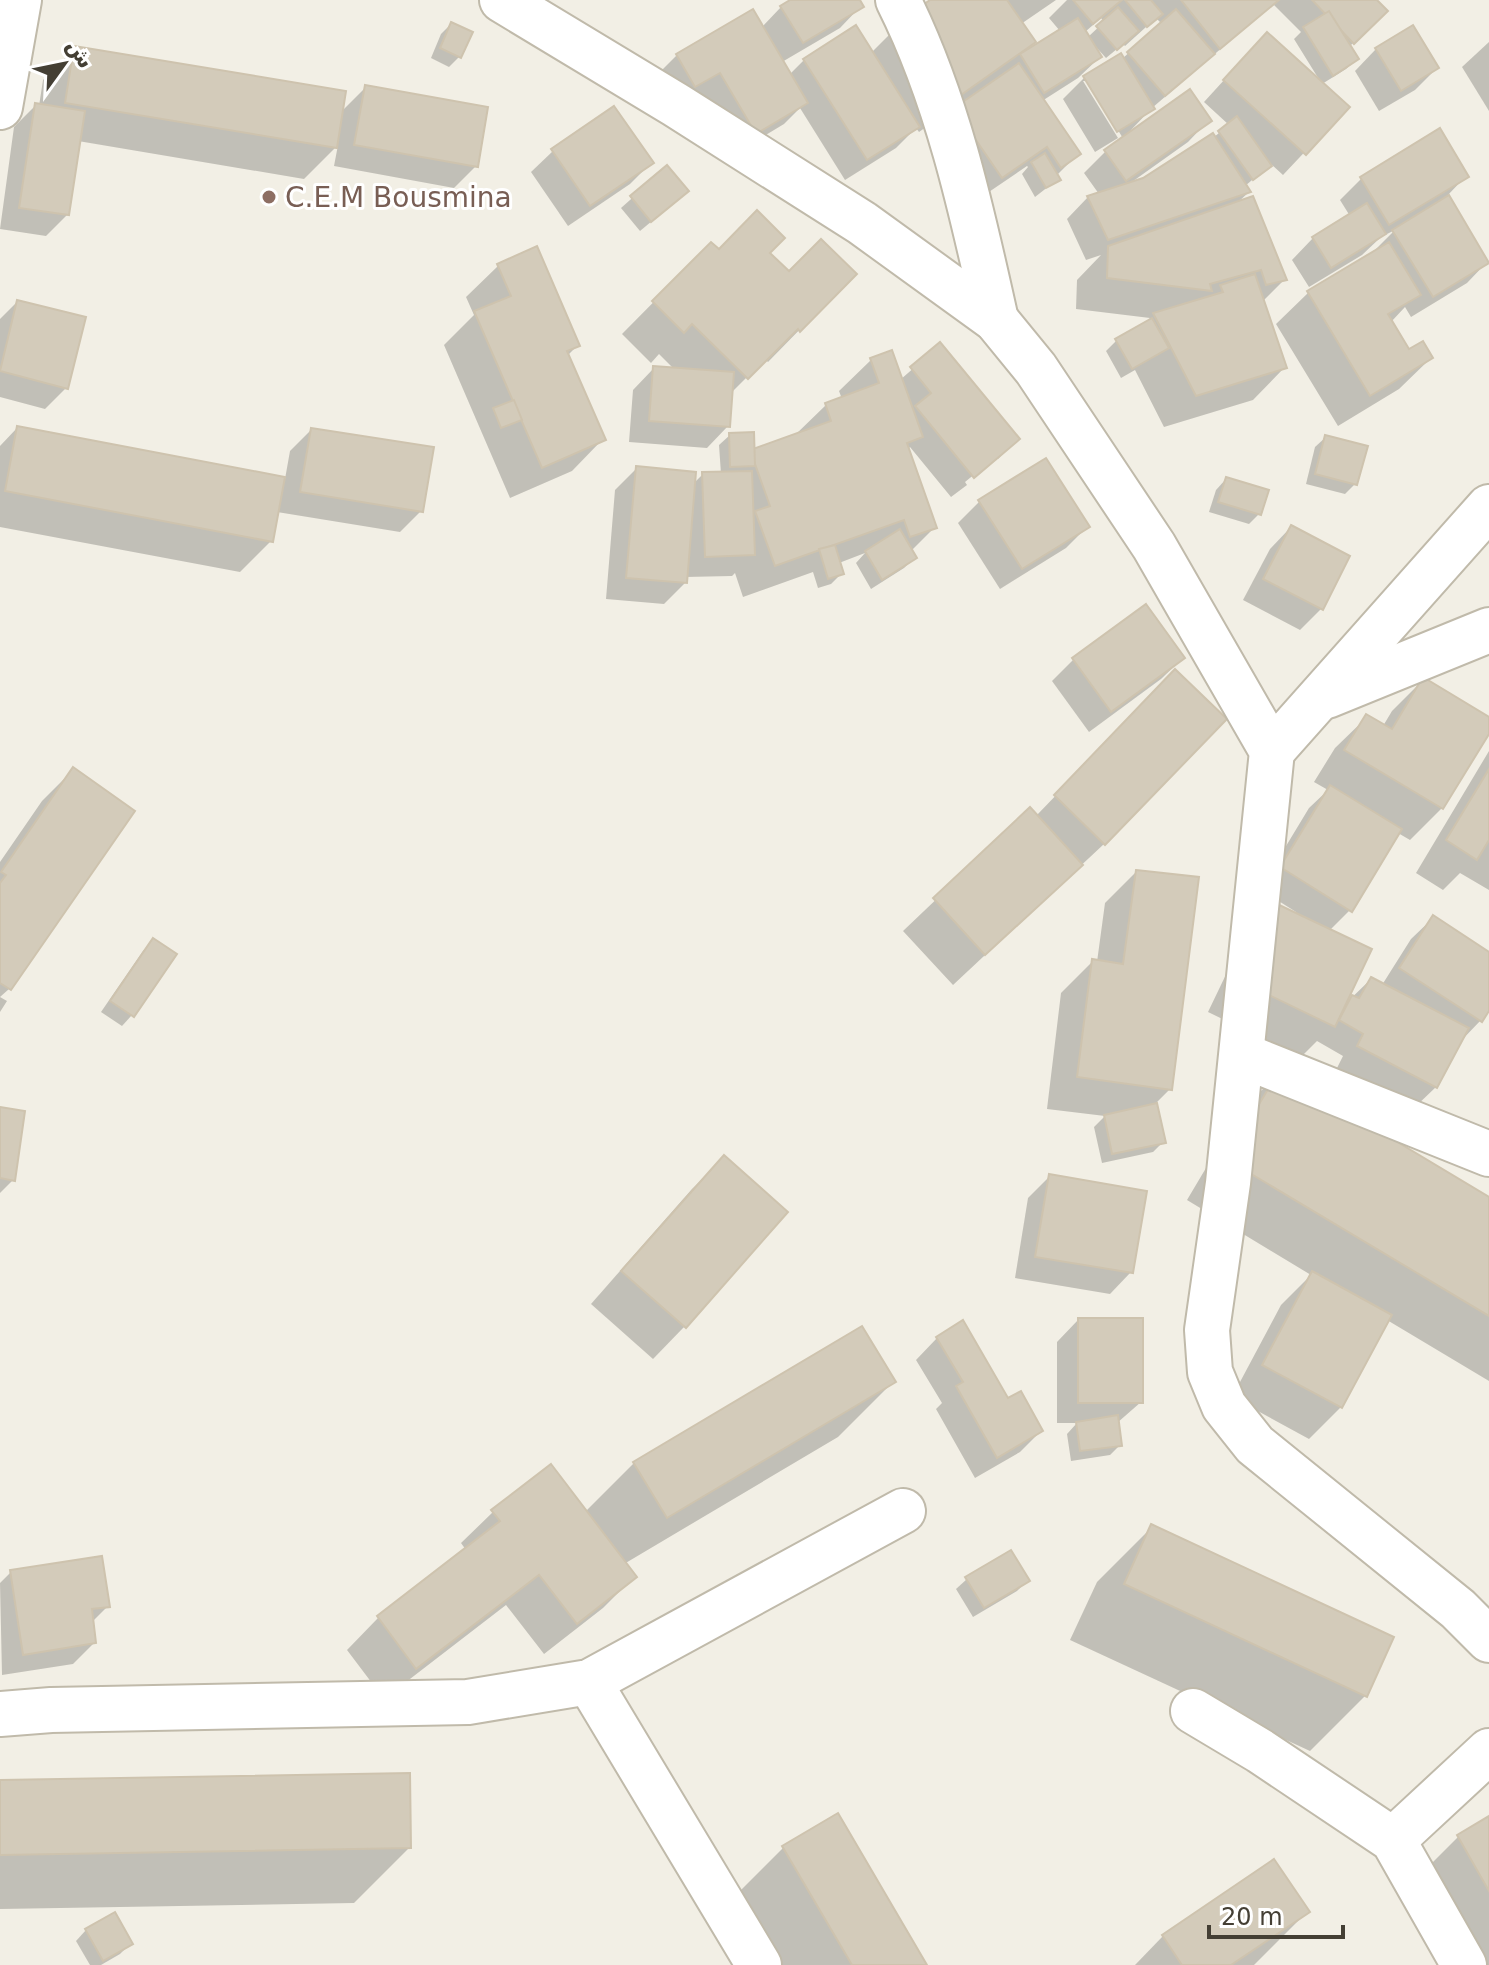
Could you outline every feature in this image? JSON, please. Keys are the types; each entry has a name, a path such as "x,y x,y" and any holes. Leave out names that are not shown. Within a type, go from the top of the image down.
{"street":[{"path":"0,107 19,0"},
{"path":"502,0 560,15 862,223 996,320 1036,369 1154,546 1272,751 1228,1183 1207,1330 1210,1372 1224,1406 1255,1445 1458,1609 1489,1640"},
{"path":"898,0 921,46 970,203 996,320"},
{"path":"1272,751 1489,507"},
{"path":"1318,700 1489,630"},
{"path":"1242,1055 1489,1153"},
{"path":"0,1714 51,1710 468,1702 589,1682 903,1511"},
{"path":"589,1682 759,1965"},
{"path":"1193,1711 1260,1751 1393,1840 1464,1965"},
{"path":"1393,1840 1489,1751"}],"building":[{"path":"790,0 860,0 864,7 803,43 780,6"},
{"path":"930,0 1007,0 1036,42 951,102 903,19"},
{"path":"1073,0 1122,0 1093,24"},
{"path":"1125,0 1151,0 1163,14 1147,27"},
{"path":"1181,0 1279,0 1220,49"},
{"path":"1312,0 1377,0 1388,11 1354,44"},
{"path":"1118,7 1139,31 1117,50 1096,26"},
{"path":"753,9 808,103 756,134 720,73 695,87 676,54"},
{"path":"1176,9 1215,54 1165,96 1127,52"},
{"path":"1329,11 1359,59 1333,76 1303,27"},
{"path":"1078,18 1102,57 1044,93 1020,54"},
{"path":"451,22 473,32 461,58 440,48"},
{"path":"856,25 920,127 867,160 803,59"},
{"path":"1413,25 1439,68 1401,91 1375,48"},
{"path":"1267,32 1350,107 1306,155 1223,80"},
{"path":"74,46 346,91 337,148 65,103"},
{"path":"1121,53 1155,109 1117,132 1083,76"},
{"path":"1019,63 1081,154 1061,168 1047,147 1002,178 954,108"},
{"path":"365,85 488,107 478,167 354,145"},
{"path":"1190,89 1212,121 1126,181 1104,150"},
{"path":"35,103 85,111 69,215 19,208"},
{"path":"614,106 654,163 590,206 551,149"},
{"path":"1237,116 1272,166 1253,180 1218,131"},
{"path":"1440,128 1469,177 1389,225 1360,177"},
{"path":"1213,133 1251,192 1108,240 1087,196 1143,178"},
{"path":"1045,153 1061,180 1046,188 1031,162"},
{"path":"667,165 689,191 651,222 630,196"},
{"path":"1449,195 1489,263 1433,297 1392,230"},
{"path":"1253,196 1287,280 1266,285 1261,270 1210,284 1212,291 1107,278 1108,246"},
{"path":"1367,203 1386,234 1331,268 1312,237"},
{"path":"757,210 785,238 770,253 789,271 821,239 857,274 748,379 692,324 684,333 652,301 711,242 719,249"},
{"path":"1389,242 1421,295 1388,314 1409,349 1423,341 1433,358 1370,396 1307,291"},
{"path":"537,246 580,346 567,351 606,440 542,468 474,311 511,296 497,264"},
{"path":"1255,274 1287,368 1196,396 1153,313 1223,292 1220,285"},
{"path":"17,300 86,317 68,389 0,371"},
{"path":"1152,318 1169,348 1132,369 1115,339"},
{"path":"940,342 1020,439 974,478 915,406 931,393 910,367"},
{"path":"892,350 923,437 907,443 937,528 910,537 904,520 775,566 755,511 770,506 750,450 831,421 825,403 879,383 870,358"},
{"path":"653,366 734,372 730,427 649,421"},
{"path":"514,400 522,420 501,428 493,408"},
{"path":"17,426 285,477 273,542 5,491"},
{"path":"311,428 434,447 423,512 300,492"},
{"path":"754,432 755,466 730,467 729,433"},
{"path":"1325,435 1368,446 1357,485 1315,474"},
{"path":"1046,458 1090,527 1022,569 978,500"},
{"path":"636,466 696,472 687,583 626,578"},
{"path":"752,471 755,555 705,557 702,472"},
{"path":"1226,477 1269,490 1261,515 1218,502"},
{"path":"1291,525 1350,556 1323,610 1263,579"},
{"path":"900,529 917,558 882,580 865,551"},
{"path":"835,545 844,574 828,579 819,549"},
{"path":"1146,604 1185,658 1111,712 1072,658"},
{"path":"1175,669 1227,719 1105,845 1054,795"},
{"path":"1423,677 1489,717 1489,734 1443,809 1344,750 1366,714 1392,729"},
{"path":"73,767 135,811 11,990 0,983 0,883 6,875 1,872"},
{"path":"1489,769 1489,840 1477,860 1446,840"},
{"path":"1330,785 1402,829 1352,912 1280,867"},
{"path":"1030,807 1083,865 985,955 933,898"},
{"path":"1136,870 1199,877 1172,1090 1077,1077 1092,959 1123,964"},
{"path":"1275,903 1372,949 1335,1027 1238,980"},
{"path":"1433,915 1489,952 1489,1011 1482,1022 1399,968"},
{"path":"153,938 177,954 134,1017 110,1001"},
{"path":"1371,977 1469,1028 1437,1088 1357,1046 1363,1034 1339,1020 1352,995 1359,998"},
{"path":"1279,1071 1489,1197 1489,1316 1226,1159"},
{"path":"1157,1103 1166,1143 1112,1154 1104,1115"},
{"path":"0,1107 25,1111 15,1181 0,1178"},
{"path":"724,1155 788,1212 686,1328 621,1271"},
{"path":"1049,1174 1147,1191 1133,1273 1035,1257"},
{"path":"1312,1271 1392,1315 1342,1408 1262,1365"},
{"path":"1078,1318 1143,1318 1143,1403 1078,1403"},
{"path":"963,1320 1008,1398 1021,1391 1043,1431 997,1458 956,1386 963,1382 936,1337"},
{"path":"862,1326 896,1382 667,1518 633,1462"},
{"path":"1118,1415 1122,1446 1080,1451 1076,1422"},
{"path":"551,1464 637,1577 577,1624 539,1575 416,1669 377,1616 500,1521 491,1510"},
{"path":"1151,1524 1394,1637 1367,1697 1124,1584"},
{"path":"1011,1550 1030,1581 984,1608 965,1577"},
{"path":"102,1556 110,1607 92,1609 96,1643 23,1655 10,1570"},
{"path":"410,1773 411,1848 0,1855 0,1780"},
{"path":"838,1813 927,1965 852,1965 782,1846"},
{"path":"1489,1816 1489,1891 1457,1835"},
{"path":"1274,1859 1310,1912 1231,1965 1182,1965 1162,1935"},
{"path":"115,1912 133,1944 103,1961 85,1929"}],"place":[{"name":"C.E.M Bousmina","path":"269,197"}]}
